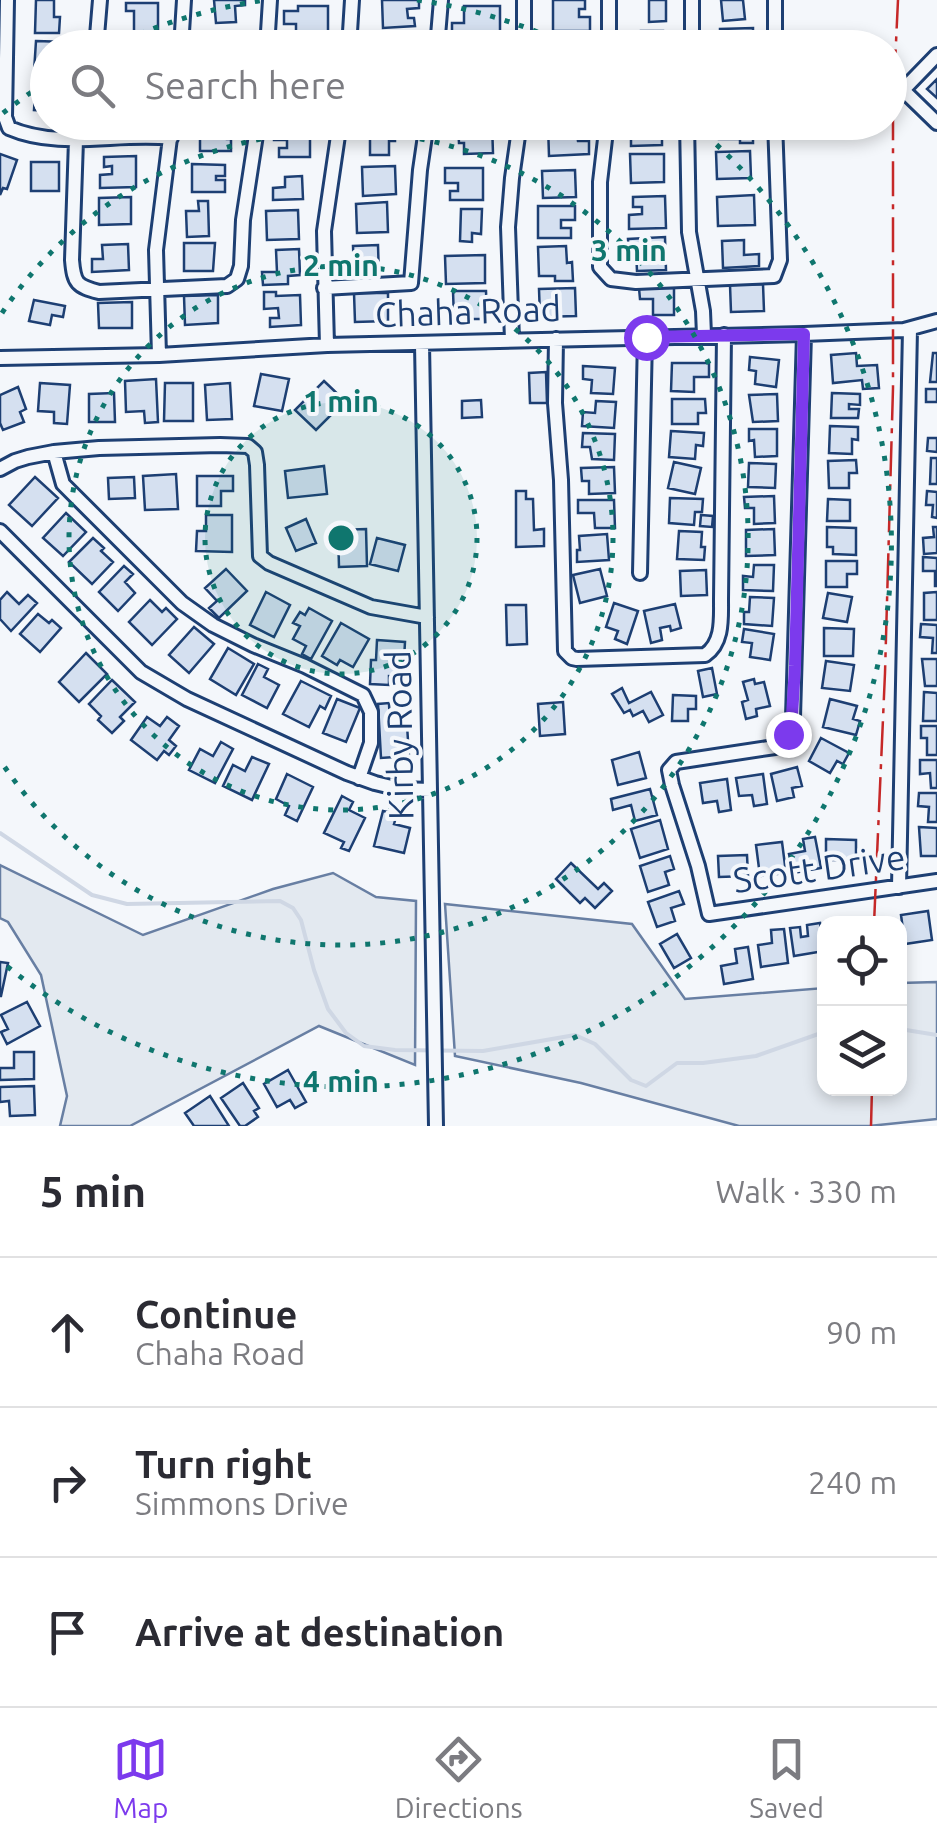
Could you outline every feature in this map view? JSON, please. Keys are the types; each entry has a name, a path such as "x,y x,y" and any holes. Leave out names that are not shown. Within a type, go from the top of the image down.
{"street":[{"path":"7,0 6,124 14,131 30,133"},
{"path":"98,30 100,0"},
{"path":"182,30 184,0"},
{"path":"269,30 270,0"},
{"path":"350,30 352,0"},
{"path":"438,30 441,0"},
{"path":"524,0 524,30"},
{"path":"609,0 609,30"},
{"path":"692,0 692,30"},
{"path":"775,30 776,0"},
{"path":"907,86 937,55"},
{"path":"907,94 937,124"},
{"path":"83,140 73,278 81,287 99,292 227,286 237,279 255,140"},
{"path":"159,355 156,250 171,140"},
{"path":"327,345 324,231 337,140"},
{"path":"324,288 411,283 425,140"},
{"path":"512,340 508,227 517,140"},
{"path":"605,140 600,182 600,267 611,279 636,282 774,276 780,260 776,140"},
{"path":"688,140 689,232 704,335"},
{"name":"Chaha Road","path":"0,358 159,355 327,345 804,334 910,329 937,322"},
{"path":"899,887 910,329"},
{"name":"Scott Drive","path":"804,334 791,726 785,740 775,747 676,762 669,770 672,785 710,914 937,881"},
{"path":"556,339 565,651 577,659 705,654 718,639 724,335"},
{"path":"640,572 646,337"},
{"name":"Kirby Road","path":"422,344 436,1126"},
{"path":"0,469 15,461 54,452 248,446 256,452 260,556 371,607 427,618"},
{"path":"54,452 63,484 182,603 213,626 363,695 371,712 370,743 359,778"},
{"path":"0,530 141,672 186,699 359,778 400,789 430,790"}],"shaded area":[{"path":"0,865 143,935 273,889 333,873 376,897 416,901 415,1065 319,1026 130,1126 60,1126 67,1096 41,975 8,922 0,918"},
{"path":"445,904 632,924 685,999 817,989 817,1096 907,1096 907,983 937,982 937,1119 869,1126 739,1126 581,1083 455,1056"}],"building":[{"path":"36,0 54,0 54,17 60,17 59,30 35,30"},
{"path":"214,0 245,0 245,5 235,6 236,22 216,23"},
{"path":"382,0 419,0 419,8 407,9 415,26 383,28"},
{"path":"553,0 585,0 579,17 590,17 590,30 553,30"},
{"path":"649,0 666,0 666,21 649,22"},
{"path":"721,0 743,0 745,19 723,21"},
{"path":"126,3 158,3 158,30 134,30 134,11 126,11"},
{"path":"298,6 328,6 328,30 296,30 296,24 284,24 284,11 298,11"},
{"path":"464,6 500,6 500,30 452,30 452,23 464,23"},
{"path":"937,79 937,98 927,89"},
{"path":"200,140 231,140 231,151 200,151"},
{"path":"287,140 310,140 310,157 279,157 279,148 287,148"},
{"path":"370,140 395,140 389,141 389,155 370,155"},
{"path":"459,140 493,140 493,153 464,154 464,143"},
{"path":"548,140 589,141 589,154 549,156"},
{"path":"631,140 662,140 662,145 631,146"},
{"path":"750,151 751,178 717,179 716,152"},
{"path":"0,154 17,160 7,189 3,188 0,195"},
{"path":"630,154 664,154 664,182 631,183"},
{"path":"136,156 136,187 100,188 100,175 112,174 112,166 104,167 104,157"},
{"path":"31,162 59,162 59,191 31,191"},
{"path":"192,164 225,165 225,176 216,176 216,180 225,180 225,192 192,192"},
{"path":"395,166 396,194 363,196 362,167"},
{"path":"445,168 483,168 483,200 450,200 450,191 458,191 458,183 445,183"},
{"path":"575,170 576,197 543,198 542,171"},
{"path":"302,176 303,199 273,200 273,188 285,187 285,177"},
{"path":"754,195 755,225 718,226 717,197"},
{"path":"665,196 666,228 629,229 629,215 642,214 642,207 633,207 633,197"},
{"path":"131,197 131,224 99,225 99,198"},
{"path":"198,201 208,201 209,236 187,237 186,211 199,211"},
{"path":"387,202 388,232 357,233 356,204"},
{"path":"538,206 575,206 575,220 561,220 561,228 571,228 571,238 538,238"},
{"path":"461,209 482,209 481,234 472,233 472,242 460,241"},
{"path":"298,210 299,239 267,240 266,211"},
{"path":"665,237 666,270 637,271 636,251 629,252 628,239"},
{"path":"744,240 744,255 759,254 759,266 723,268 722,241"},
{"path":"184,243 215,243 213,271 184,271"},
{"path":"128,244 129,270 92,272 92,259 103,259 102,245"},
{"path":"378,245 379,278 365,278 365,270 354,271 353,246"},
{"path":"566,246 573,281 539,276 538,247"},
{"path":"299,249 300,275 288,276 288,284 263,285 262,272 277,272 276,250"},
{"path":"485,255 485,283 446,284 445,256"},
{"path":"763,284 764,311 731,312 730,285"},
{"path":"575,288 576,316 540,317 539,289"},
{"path":"639,288 674,288 674,315 653,315 653,299 640,299"},
{"path":"453,291 486,291 487,319 454,319"},
{"path":"264,292 300,295 301,325 270,327 270,318 279,318 278,308 264,309"},
{"path":"354,293 388,293 388,321 355,322"},
{"path":"218,295 218,323 185,325 184,296"},
{"path":"34,300 65,306 63,317 52,315 50,325 29,321"},
{"path":"132,302 132,328 99,328 98,303"},
{"path":"856,353 857,366 877,365 879,388 863,389 862,380 833,383 831,355"},
{"path":"933,353 937,353 937,382 930,382"},
{"path":"750,357 779,360 776,387 755,384 756,371 749,370"},
{"path":"672,363 709,363 709,377 694,377 694,392 671,391"},
{"path":"583,366 615,368 613,394 591,393 592,380 583,379"},
{"path":"546,372 547,403 530,403 529,373"},
{"path":"261,374 289,379 282,411 254,406"},
{"path":"156,379 158,422 145,423 144,411 126,412 125,381"},
{"path":"324,381 345,401 316,430 295,410"},
{"path":"40,383 70,385 67,424 54,423 54,412 38,411"},
{"path":"165,383 193,383 193,421 164,421"},
{"path":"230,383 232,419 207,420 205,385"},
{"path":"18,387 26,409 20,412 24,422 3,430 0,395"},
{"path":"926,389 937,389 937,402 926,402"},
{"path":"114,393 115,422 89,422 89,394"},
{"path":"832,393 860,394 860,405 849,404 849,409 859,409 858,418 831,418"},
{"path":"777,394 778,421 753,422 749,395"},
{"path":"672,399 705,399 706,413 698,413 698,424 672,424"},
{"path":"481,400 482,417 462,418 462,401"},
{"path":"596,401 616,402 614,428 582,426 583,412 595,413"},
{"path":"830,426 858,427 858,440 852,439 852,454 829,453"},
{"path":"749,429 777,429 777,456 755,457"},
{"path":"671,431 704,433 703,446 696,445 695,459 669,457"},
{"path":"583,433 615,434 614,460 592,459 590,447 582,447"},
{"path":"928,438 937,438 937,452 927,451"},
{"path":"931,458 937,458 937,484 930,484"},
{"path":"856,460 857,473 849,473 849,488 829,488 828,461"},
{"path":"674,462 701,468 695,494 668,488"},
{"path":"749,463 776,464 775,488 748,487"},
{"path":"324,466 327,494 288,498 285,471"},
{"path":"614,467 615,493 589,494 589,481 582,481 581,468"},
{"path":"176,474 178,509 145,510 143,476"},
{"path":"197,476 233,476 233,491 221,491 221,506 197,506"},
{"path":"35,477 58,498 32,526 9,505"},
{"path":"134,477 135,498 109,499 108,478"},
{"path":"516,491 526,491 526,499 533,499 534,530 544,529 544,546 516,547"},
{"path":"927,491 937,492 937,518 932,517 933,505 926,505"},
{"path":"774,496 775,523 754,524 754,508 745,508 744,497"},
{"path":"670,498 703,499 702,512 695,512 694,525 669,523"},
{"path":"828,499 850,500 850,521 827,521"},
{"path":"578,500 614,500 615,528 595,528 594,513 578,513"},
{"path":"66,513 86,532 63,556 43,538"},
{"path":"206,515 232,515 232,552 196,551 197,531 206,531"},
{"path":"701,515 713,516 712,527 700,526"},
{"path":"306,519 316,543 296,551 286,528"},
{"path":"827,527 856,528 856,555 833,554 833,547 827,547"},
{"path":"933,527 937,527 937,553 924,554 923,538 934,537"},
{"path":"366,529 367,566 339,567 338,530"},
{"path":"774,529 775,555 746,556 746,530"},
{"path":"679,531 702,532 704,560 677,559"},
{"path":"607,534 609,560 577,562 579,536"},
{"path":"93,538 113,562 92,584 69,562"},
{"path":"377,538 405,545 398,571 370,564"},
{"path":"923,557 937,558 937,586 935,571 923,571"},
{"path":"826,561 857,561 857,574 847,574 847,587 826,587"},
{"path":"754,565 774,565 773,591 743,590 743,576 753,577"},
{"path":"124,566 133,574 125,582 135,593 118,611 99,592"},
{"path":"226,569 247,591 219,618 209,608 217,601 205,588"},
{"path":"600,569 607,596 580,603 573,575"},
{"path":"706,570 707,595 681,596 680,571"},
{"path":"7,592 19,604 28,595 37,603 11,631 0,619 0,600"},
{"path":"266,592 290,605 274,637 250,625"},
{"path":"937,592 937,620 924,620 924,593"},
{"path":"828,593 852,597 847,622 823,618"},
{"path":"750,597 774,598 772,626 744,624"},
{"path":"150,600 177,619 152,645 129,622"},
{"path":"614,603 638,611 627,644 615,639 618,631 606,627"},
{"path":"675,604 681,628 660,628 662,640 651,643 644,611"},
{"path":"506,605 526,605 527,644 507,645"},
{"path":"309,608 332,621 311,659 302,654 306,646 293,639 300,626 293,623 300,612 305,615"},
{"path":"38,614 61,628 40,652 20,634"},
{"path":"341,623 369,639 353,667 340,660 337,665 322,656"},
{"path":"921,624 937,625 937,653 932,653 933,638 920,637"},
{"path":"194,627 214,644 189,673 169,655"},
{"path":"824,628 854,629 853,656 824,656"},
{"path":"744,629 774,634 770,660 750,657 752,643 742,642"},
{"path":"377,640 405,642 403,677 389,676 389,685 370,684"},
{"path":"228,648 254,664 236,695 210,679"},
{"path":"86,653 107,674 79,702 59,682"},
{"path":"922,659 937,659 937,686 925,686"},
{"path":"826,661 854,665 850,691 822,688"},
{"path":"258,664 268,669 264,677 279,685 267,708 242,695"},
{"path":"712,668 717,694 703,697 698,671"},
{"path":"754,679 755,684 764,682 770,706 756,709 757,716 746,719 742,702 748,700 743,682"},
{"path":"112,680 135,702 120,717 124,721 112,733 89,704"},
{"path":"301,681 331,696 325,709 320,706 309,727 283,714"},
{"path":"622,688 629,703 651,692 663,715 649,722 643,711 633,716 630,710 624,713 612,694"},
{"path":"924,692 937,693 937,721 923,721"},
{"path":"673,695 696,696 696,709 688,709 688,721 672,721"},
{"path":"337,699 360,708 346,742 323,733"},
{"path":"830,699 857,706 853,719 860,721 856,735 823,727"},
{"path":"563,702 565,734 540,736 538,704"},
{"path":"389,703 390,726 407,725 409,756 381,758 378,704"},
{"path":"147,717 160,726 167,717 179,726 169,740 176,746 169,755 164,751 157,760 131,740"},
{"path":"921,726 937,726 937,755 927,755 927,738 921,738"},
{"path":"821,738 849,753 843,764 837,761 830,773 809,761"},
{"path":"221,742 233,749 215,783 189,770 200,749 213,756"},
{"path":"639,752 646,778 618,785 612,760"},
{"path":"252,757 269,764 252,800 223,786 233,765 245,771"},
{"path":"920,760 937,760 937,788 931,788 930,773 920,774"},
{"path":"797,767 802,786 792,788 794,797 777,801 771,774"},
{"path":"287,774 313,787 297,821 285,815 289,806 276,799"},
{"path":"763,774 767,804 754,806 752,795 739,796 736,778"},
{"path":"727,779 731,810 719,812 717,801 703,803 700,783"},
{"path":"650,789 657,815 635,821 631,805 613,810 611,799"},
{"path":"919,793 937,793 937,822 928,822 929,807 918,806"},
{"path":"342,796 353,802 349,810 365,818 349,851 341,848 344,842 324,833"},
{"path":"383,811 397,814 394,824 410,828 404,853 374,846"},
{"path":"660,820 668,849 640,858 631,829"},
{"path":"919,827 937,828 937,856 921,856"},
{"path":"815,837 821,868 793,873 789,854 805,851 803,839"},
{"path":"826,839 856,840 856,860 826,860"},
{"path":"782,842 786,873 760,876 756,845"},
{"path":"747,855 748,876 719,877 718,856"},
{"path":"670,856 674,869 665,872 669,885 648,892 640,866"},
{"path":"571,863 598,889 604,883 612,891 595,908 585,898 580,903 556,879"},
{"path":"679,891 684,904 671,908 675,921 657,927 648,902"},
{"path":"928,911 932,940 907,944 907,916 901,915"},
{"path":"817,923 817,952 794,956 790,928 800,927 801,937 808,936 807,925"},
{"path":"784,929 788,963 761,967 758,945 772,943 771,930"},
{"path":"677,934 691,958 674,968 660,944"},
{"path":"748,947 753,979 724,984 721,966 737,963 735,949"},
{"path":"0,962 8,963 1,996 0,996"},
{"path":"27,1002 40,1026 7,1044 1,1032 8,1029 1,1015"},
{"path":"14,1052 34,1052 34,1079 0,1080 0,1068 14,1068"},
{"path":"288,1070 306,1102 295,1108 290,1100 277,1107 264,1084"},
{"path":"243,1083 259,1108 254,1111 258,1117 240,1126 221,1098"},
{"path":"34,1086 35,1115 10,1116 9,1101 0,1102 0,1087"},
{"path":"210,1096 229,1126 194,1126 185,1113"}],"waterway":[{"path":"0,833 92,895 127,904 280,901 293,908 301,920 328,1009 346,1033 364,1046 483,1051 575,1035 595,1044 631,1080 646,1086 677,1063 756,1056 817,1034"},
{"path":"907,1030 937,1035"}],"power":[{"path":"897,30 898,0"},
{"path":"874,916 893,388 893,140"},
{"path":"871,1126 872,1096"}],"route":[{"path":"646,337 804,334 795,666 788,734"}]}
